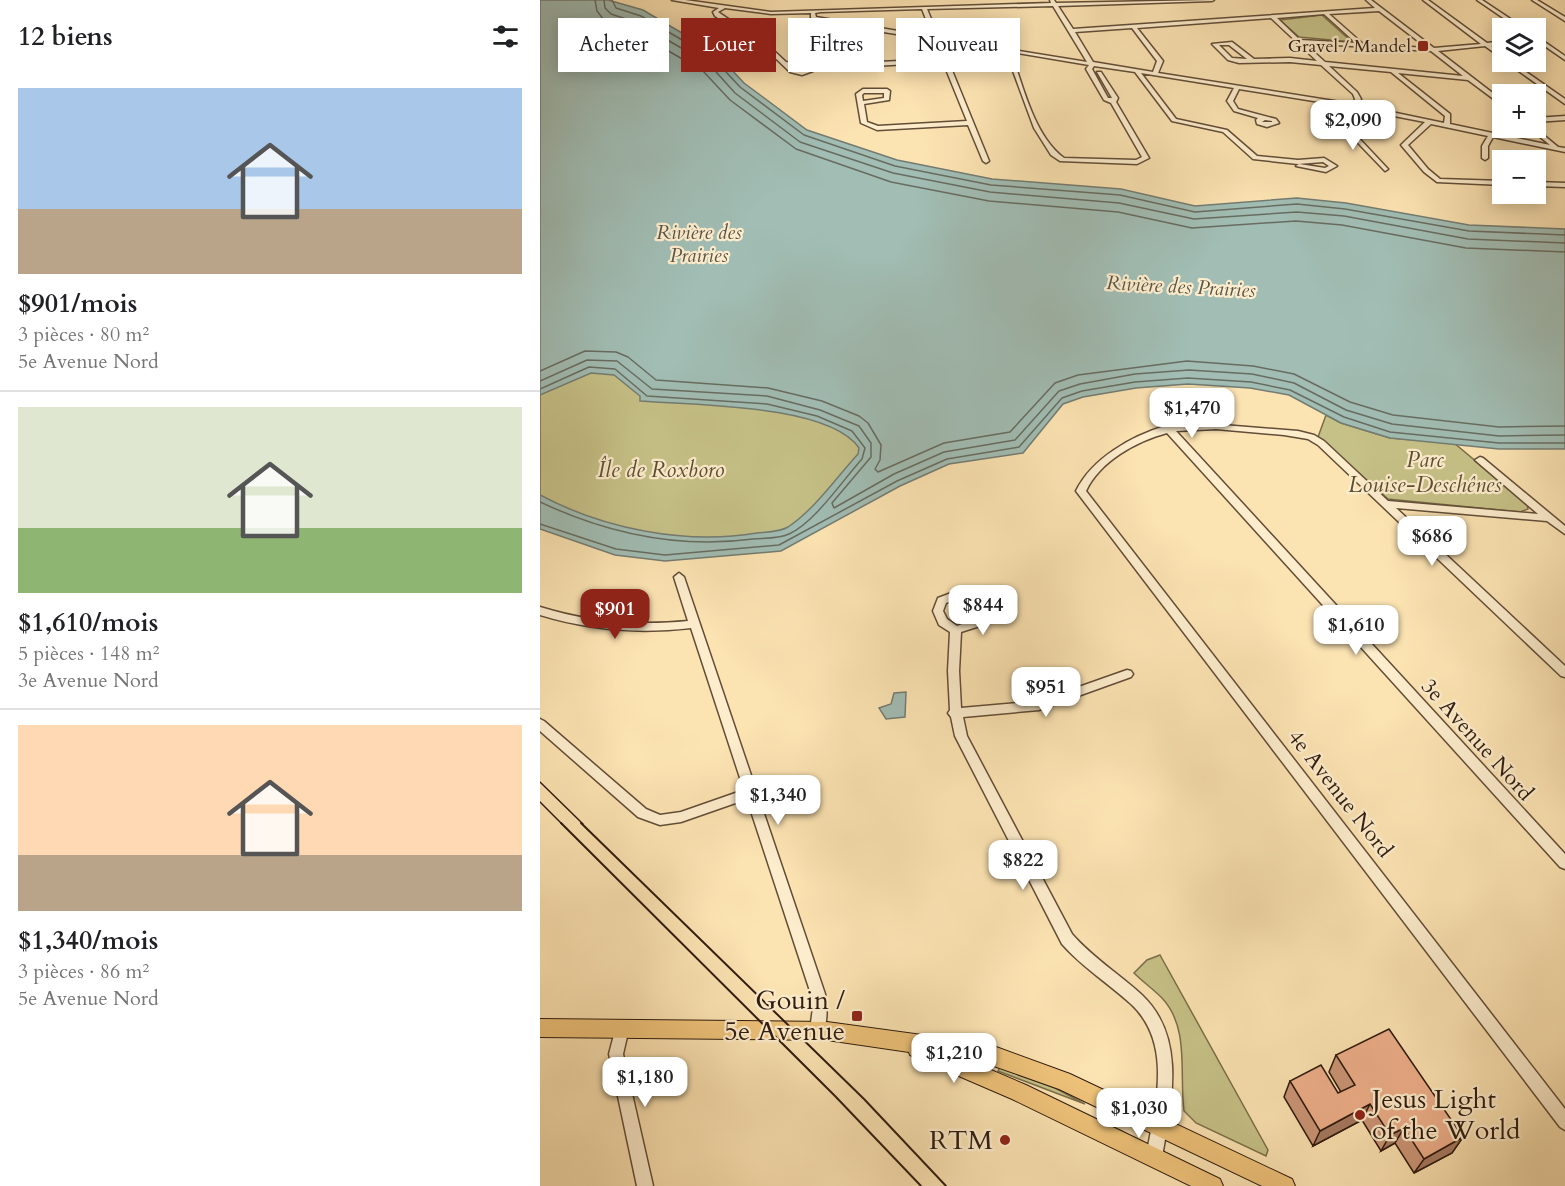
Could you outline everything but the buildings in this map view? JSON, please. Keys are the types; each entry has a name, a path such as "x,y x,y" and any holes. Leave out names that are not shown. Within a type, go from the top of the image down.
{"main road":[{"path":"540,1028 817,1030 893,1039 1001,1058 1063,1081 1285,1186"},
{"path":"893,1039 1019,1092 1213,1186"}],"street":[{"path":"674,0 781,13 980,2 1212,0"},
{"path":"1368,0 1492,96"},
{"path":"1425,0 1492,49"},
{"path":"1479,0 1506,18"},
{"path":"1534,0 1565,19"},
{"path":"1051,1 1092,65"},
{"path":"980,2 988,18"},
{"path":"920,4 927,18"},
{"path":"724,7 716,12 717,15 769,49 785,64"},
{"path":"1071,31 1379,9"},
{"path":"813,11 813,18"},
{"path":"1325,13 1361,45"},
{"path":"1273,16 1355,93 1358,99 1354,106"},
{"path":"1134,27 1160,61 1155,74"},
{"path":"1297,41 1433,50 1492,44"},
{"path":"1254,62 1230,43 1215,44 1230,59 1254,62 1290,60 1469,78"},
{"path":"1546,45 1565,58"},
{"path":"1020,54 1136,70 1354,106 1563,151"},
{"path":"1016,72 1038,129 1054,157 1062,160 1137,162 1146,158 1113,102 1106,99 1089,69 1092,65"},
{"path":"1136,70 1170,117 1216,127 1244,160 1252,160 1298,162 1324,160 1334,166 1326,170 1252,160"},
{"path":"1393,71 1449,115 1447,126"},
{"path":"950,72 986,161"},
{"path":"1523,72 1565,102"},
{"path":"1237,87 1230,101 1236,110 1264,118"},
{"path":"860,103 887,99 886,92 859,92 860,103 864,123 877,128 970,123"},
{"path":"1328,102 1337,118 1385,169"},
{"path":"1546,119 1565,118"},
{"path":"1429,122 1404,145 1423,164 1430,177 1440,181 1492,183"},
{"path":"1485,158 1485,146 1491,135"},
{"path":"1545,138 1563,151"},
{"path":"1546,184 1565,185"},
{"path":"1168,429 1205,425 1302,435 1315,439 1565,673"},
{"name":"4e Avenue Nord","path":"1168,429 1131,442 1086,479 1081,491 1405,910 1565,1122"},
{"name":"3e Avenue Nord","path":"1168,429 1565,863"},
{"path":"1480,460 1565,531"},
{"path":"1385,504 1550,518"},
{"path":"679,577 818,994 820,1008 817,1030"},
{"path":"540,611 612,626 666,628 693,624"},
{"path":"956,630 953,673 954,713 961,736 1063,933 1080,954 1137,1000 1156,1023 1165,1053 1154,1157"},
{"path":"954,713 1039,705 1127,674"},
{"path":"540,724 642,813 660,820 681,817 750,793"},
{"path":"622,1028 616,1054 645,1186"}],"green space":[{"path":"1322,15 1352,42 1299,37 1280,20"},
{"name":"Île de Roxboro","path":"540,317 911,421 793,536 657,548 540,514"},
{"name":"Parc Louise-Deschênes","path":"1326,415 1341,423 1390,438 1454,443 1527,504 1528,509 1520,512 1388,499 1318,437"},
{"path":"963,600 974,604 974,613 968,618 955,618 949,613 950,607"},
{"path":"1160,955 1268,1150 1266,1156 1196,1123 1184,1111 1182,1051 1177,1023 1162,998 1134,973 1147,960"},
{"path":"1000,1067 1055,1088 1085,1104 998,1071"}],"water":[{"name":"Rivière des Prairies","path":"540,0 608,0 643,10 657,18 558,18 558,72 669,72 669,25 681,32 681,72 734,72 744,83 807,130 897,160 992,179 1121,189 1195,206 1297,198 1346,203 1469,225 1565,229 1565,449 1499,449 1390,438 1341,423 1289,395 1250,388 1188,384 1136,388 1083,397 1063,404 1023,453 949,464 900,486 781,551 665,561 615,555 540,529 540,495 591,517 646,531 702,537 773,532 788,527 798,520 858,454 859,448 843,434 819,423 790,415 724,406 640,401 640,396 614,375 591,373 540,395"},
{"path":"906,692 905,717 886,719 879,708 891,704 894,693"}],"tram line":[{"path":"540,782 583,824"},
{"path":"540,802 561,823"},
{"path":"561,823 835,1096 921,1186"},
{"path":"581,823 864,1099 946,1186"}],"place":[{"name":"Gravel / Mandel","path":"1423,46"},
{"name":"Gouin / 5e Avenue","path":"857,1016"},
{"name":"Jesus Light of the World","path":"1360,1115"},
{"name":"RTM","path":"1005,1140"}]}
